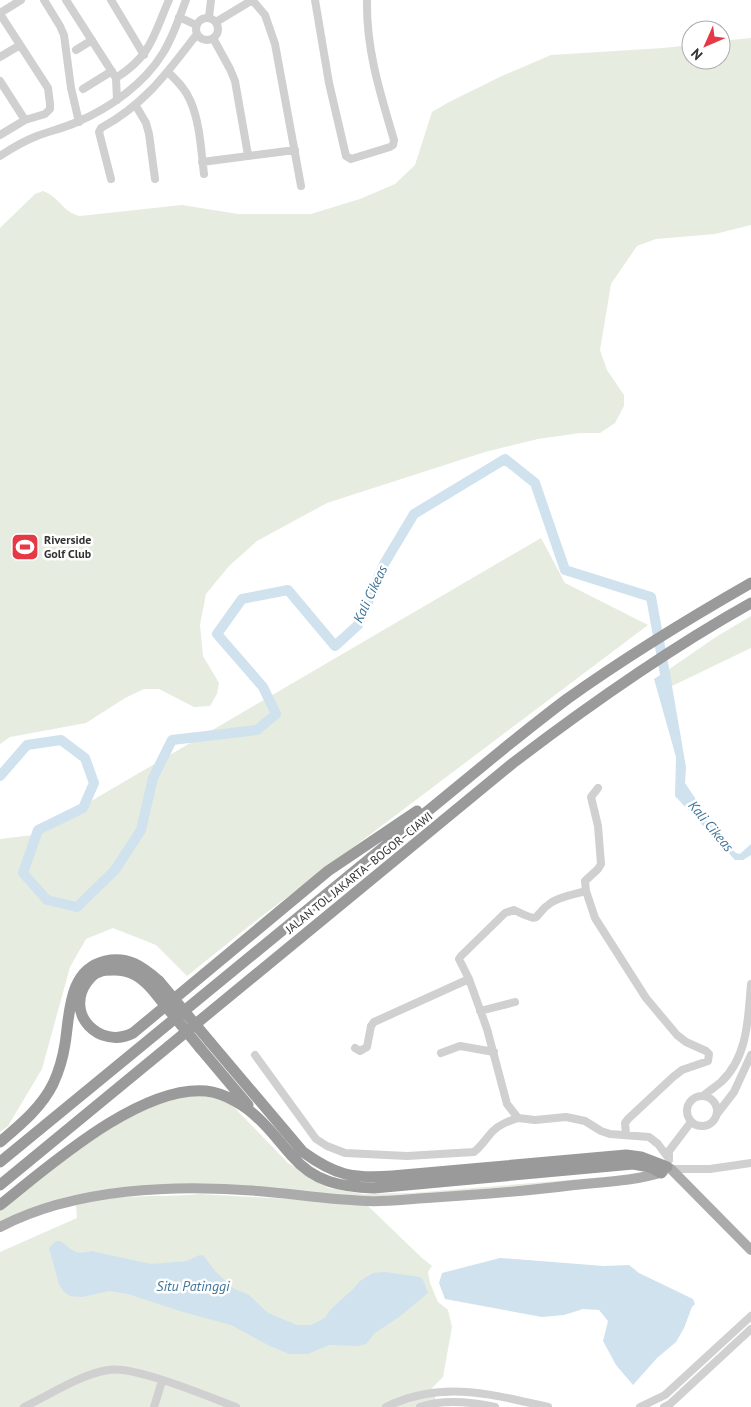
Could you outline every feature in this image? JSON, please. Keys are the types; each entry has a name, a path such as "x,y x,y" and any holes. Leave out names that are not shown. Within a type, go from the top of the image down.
{"highway":[{"name":"JALAN TOL JAKARTA–BOGOR–CIAWI","path":"0,1162 470,776 566,700 679,625 751,583"},
{"name":"JALAN TOL JAKARTA–BOGOR–CIAWI","path":"0,1186 513,763 623,682 686,641 751,604"},
{"path":"155,984 126,971 98,972 83,987 79,1004 80,1011 94,1031 101,1034 120,1038 133,1032 328,871 470,776"},
{"path":"0,1142 41,1103 53,1084 60,1067 73,993 79,979 88,969 99,963 114,959 129,960 139,964 205,1045 259,1118 293,1158 309,1171 331,1183 354,1188 374,1188 633,1164 667,1167"},
{"path":"205,1045 302,1152 321,1165 341,1174 356,1177 392,1176 626,1155 641,1157 667,1167"},
{"path":"0,1205 88,1136 162,1096 206,1091 224,1096 259,1118"}],"main road":[{"path":"0,1227 35,1211 55,1205 96,1196 154,1190 203,1188 249,1190 369,1201 513,1192 638,1177 667,1167"},
{"path":"667,1167 751,1250"},
{"path":"667,1167 677,1184 751,1259"}],"street":[{"path":"0,135 24,120 46,114 50,109 48,88 0,14 21,0"},
{"path":"44,0 64,35 71,88 79,122"},
{"path":"66,0 114,75 116,100"},
{"path":"111,0 144,55"},
{"path":"84,89 132,68 144,55 154,38 167,4 161,0"},
{"path":"0,156 17,145 79,122 116,100 144,76 162,54 186,0"},
{"path":"209,17 211,0"},
{"path":"315,0 329,83 346,156 351,159 390,147 393,145 394,140 374,70 369,45 367,0"},
{"path":"216,22 243,4 255,1 265,15 275,44 301,186"},
{"path":"179,17 196,25"},
{"path":"204,17 209,17 216,22 218,31 213,38 204,40 197,34 196,25 204,17"},
{"path":"110,179 99,132 136,106 168,72 197,34"},
{"path":"213,38 235,81 248,155"},
{"path":"76,50 92,40"},
{"path":"0,57 20,45"},
{"path":"168,72 180,83 190,98 195,114 204,174"},
{"path":"0,81 24,120"},
{"path":"136,106 146,123 149,134 155,179"},
{"path":"202,162 295,150"},
{"path":"598,788 591,797 598,826 601,864 585,881 587,899 606,938 625,963 646,998 677,1035 686,1042 706,1050 709,1054 708,1061 682,1070 672,1077 634,1113 625,1123 626,1134"},
{"path":"518,1118 507,1104 494,1052 469,980 460,962 460,957 500,917 511,910 528,918 534,918 553,902 586,891"},
{"path":"355,1048 360,1051 367,1047 371,1026 374,1022 469,980"},
{"path":"751,984 745,1040 738,1057 722,1081 702,1096 695,1097 688,1105 687,1112 691,1122 705,1126 714,1120 734,1092 751,1055"},
{"path":"480,1010 515,1002"},
{"path":"441,1053 460,1046 494,1052"},
{"path":"255,1055 316,1139 327,1146 345,1153 407,1156 474,1152 493,1130 507,1121 518,1118 535,1120 566,1117 585,1121 610,1134 648,1137 658,1144 667,1167"},
{"path":"702,1096 712,1100 716,1106 717,1114"},
{"path":"667,1167 669,1150 691,1122"},
{"path":"667,1167 710,1169 751,1163"},
{"path":"640,1407 658,1404 665,1395 751,1316"},
{"path":"665,1395 668,1406 751,1329"},
{"path":"24,1407 89,1375 110,1370 130,1371 236,1407"},
{"path":"154,1407 162,1381"},
{"path":"386,1407 405,1398 460,1391 496,1396 548,1407"},
{"path":"420,1407 429,1404 461,1403 495,1407"}],"shaded area":[{"name":"Riverside Golf Club","path":"751,38 751,225 715,234 656,239 637,246 611,284 600,350 607,370 624,395 624,406 615,423 600,433 580,433 538,439 485,452 327,503 257,541 229,566 206,594 200,625 203,656 219,683 217,694 210,706 194,707 159,689 144,689 125,698 86,723 10,737 0,744 0,228 35,194 43,191 69,211 80,216 182,205 238,214 311,214 360,199 395,184 415,165 432,112 502,76 551,55 681,46 681,70 731,70 731,40"},
{"path":"541,538 565,583 648,625 258,919 187,976 156,945 113,928 86,939 70,967 42,1069 8,1126 0,1132 0,839 33,835"},
{"path":"751,616 751,648 672,686 668,670"},
{"path":"199,1093 231,1104 288,1163 328,1188 363,1194 413,1193 629,1175 413,1196 133,1190 0,1224 0,1209 88,1139 166,1099"},
{"path":"199,1194 306,1200 368,1206 432,1266 428,1272 430,1283 438,1302 448,1310 452,1327 443,1377 432,1388 438,1407 0,1407 0,1252 77,1218 76,1205 121,1197"}],"water":[{"name":"Kali Cikeas","path":"668,670 686,767 685,783 721,837 736,853 740,854 751,844 751,855 743,860 735,860 675,796 676,757 654,679"},
{"name":"Situ Patinggi","path":"56,1241 60,1241 80,1253 91,1251 151,1264 187,1261 200,1255 204,1256 215,1271 233,1288 249,1295 268,1313 297,1325 311,1325 325,1318 331,1309 360,1281 373,1273 385,1272 420,1277 428,1293 399,1317 375,1333 366,1344 357,1346 329,1345 308,1354 289,1354 231,1325 128,1294 109,1291 82,1297 70,1296 64,1292 59,1284 49,1248"},
{"path":"500,1258 604,1266 629,1265 639,1273 693,1299 695,1304 676,1342 657,1358 633,1385 616,1365 603,1341 608,1321 599,1310 583,1309 564,1315 542,1317 445,1299 439,1283 442,1273"}],"waterway":[{"name":"Kali Cikeas","path":"0,776 27,745 61,740 85,758 94,783 83,808 38,830 23,873 47,900 77,907 115,870 141,830 153,778 172,740 257,730 276,714 263,687 217,634 242,599 288,590 335,646 358,625 384,564 414,514 505,459 535,483 565,570 651,597 667,685"}],"place":[{"name":"Riverside Golf Club","path":"25,547"}]}
